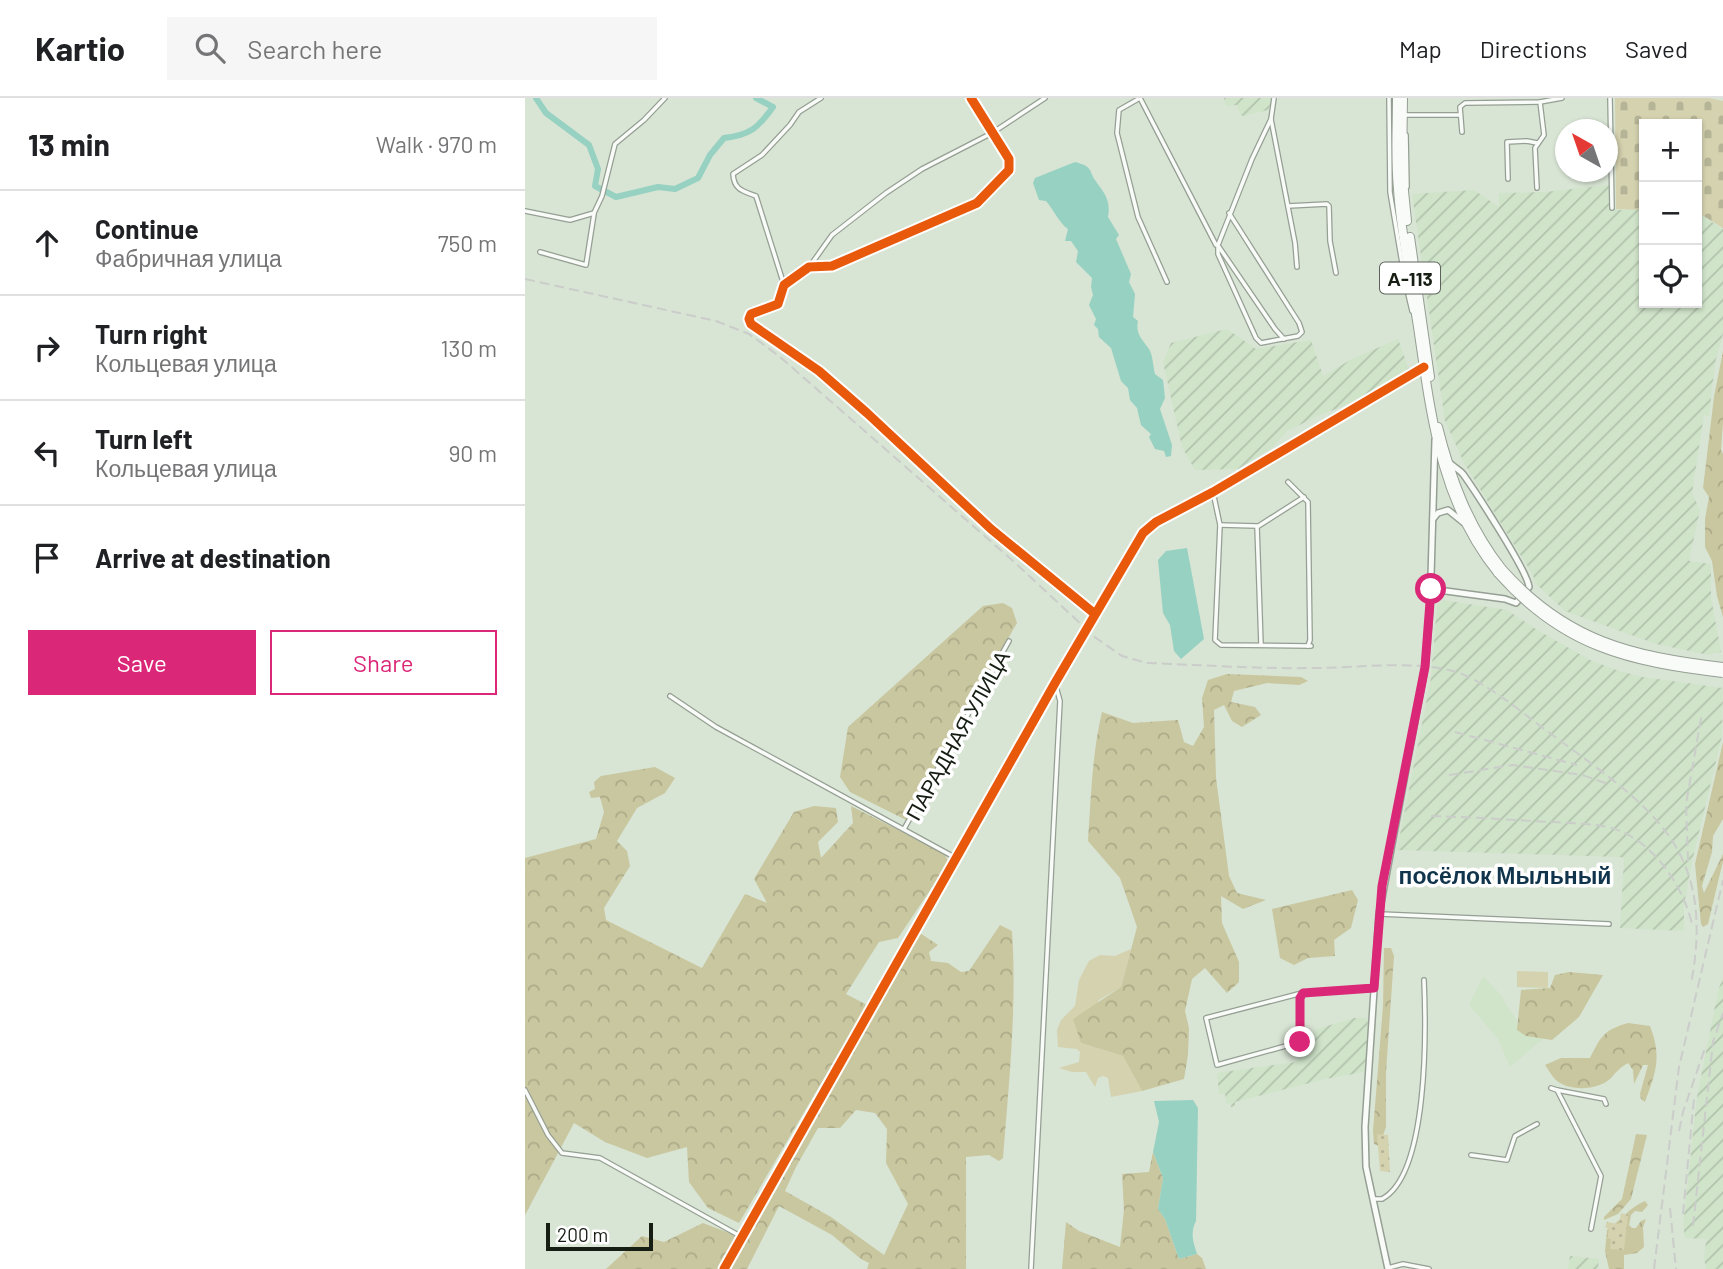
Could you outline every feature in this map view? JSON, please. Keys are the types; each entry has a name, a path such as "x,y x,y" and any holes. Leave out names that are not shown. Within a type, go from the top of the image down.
{"highway":[{"name":"А-113","path":"1397,98 1398,191 1435,437 1452,495 1500,571 1538,612 1590,643 1641,661 1723,673"},
{"name":"А-113","path":"1404,98 1402,171 1406,217 1437,424 1469,524"},
{"name":"А-113","path":"1500,571 1563,622 1599,640 1658,658 1723,667"}],"street":[{"path":"540,252 586,265 594,213 603,194 615,144 645,120 665,98"},
{"path":"821,98 799,112 762,155 733,174 734,183 739,190 756,196 784,285 778,304 751,314 751,324 819,371 991,529 1095,614"},
{"path":"809,267 832,266 977,203 1009,170 1009,159 971,98"},
{"path":"784,285 809,267 832,235 858,214 922,169 992,133 1045,98"},
{"path":"1167,282 1138,216 1117,133 1119,110 1140,98 1218,247 1284,339"},
{"path":"1229,213 1262,261 1302,328 1298,336 1261,342 1256,338 1218,254 1229,213 1271,119 1274,98"},
{"path":"1389,98 1390,192 1407,292 1417,322"},
{"path":"1404,98 1406,217"},
{"path":"1462,132 1460,107 1465,103 1540,102 1562,98"},
{"path":"1610,98 1612,208"},
{"path":"1537,188 1535,148 1544,135 1540,102"},
{"path":"1406,115 1460,114"},
{"path":"1271,119 1297,267"},
{"path":"1508,179 1507,142 1537,143"},
{"path":"1288,206 1329,206 1330,240 1336,273"},
{"path":"525,211 569,220 594,213"},
{"path":"724,1269 1055,683 1143,533 1156,522 1213,492 1424,367"},
{"path":"1429,1269 1403,1264 1388,1268 1372,1198 1365,1148 1378,914 1425,667 1431,589 1435,437"},
{"path":"1431,589 1517,603 1528,589 1528,579 1475,503 1461,471 1453,467 1446,456"},
{"path":"1213,492 1220,525 1215,640 1221,645 1309,646 1308,502 1288,482"},
{"path":"1220,525 1257,527 1304,497"},
{"path":"1469,524 1470,512 1475,503"},
{"path":"1431,525 1435,516 1444,510 1451,511 1469,524"},
{"path":"1257,527 1261,645"},
{"name":"ПАРАДНАЯ УЛИЦА","path":"904,829 1009,641"},
{"path":"1031,1269 1061,701 1055,683"},
{"path":"670,696 716,727 956,858"},
{"path":"1378,914 1609,924"},
{"path":"1372,1198 1382,1199 1390,1194 1411,1158 1417,1133 1426,1022 1424,980"},
{"path":"1303,993 1300,998 1300,1042 1217,1065 1206,1018 1303,993 1374,988"},
{"path":"1551,1088 1604,1099 1606,1104"},
{"path":"525,1090 548,1135 562,1153 600,1158 742,1237"},
{"path":"1557,1090 1601,1176 1591,1229"},
{"path":"1471,1155 1507,1160 1515,1136 1537,1124"}],"shaded area":[{"path":"1224,98 1273,98 1268,110 1243,116 1237,105 1226,106"},
{"path":"1610,185 1610,210 1639,210 1639,308 1702,308 1702,216 1723,229 1723,334 1715,363 1709,416 1704,415 1692,493 1700,510 1689,561 1711,564 1711,597 1721,652 1709,655 1656,644 1565,611 1535,583 1533,575 1464,463 1445,421 1412,194 1474,190 1499,207 1499,193 1544,192"},
{"path":"1227,329 1256,349 1311,340 1323,376 1352,359 1398,339 1410,372 1359,400 1287,431 1273,447 1238,469 1195,470 1182,447 1163,362 1171,343"},
{"path":"1443,600 1507,610 1590,660 1619,671 1723,688 1722,736 1692,862 1684,905 1684,931 1620,928 1624,859 1621,857 1397,850 1431,678 1437,606"},
{"path":"1483,976 1500,994 1524,1032 1543,1039 1510,1067 1498,1039 1469,1005"},
{"path":"1723,977 1723,1269 1706,1269 1704,1258 1708,1239 1685,1238 1683,1225 1697,1097"},
{"path":"1354,1018 1368,1018 1365,1072 1325,1079 1235,1102 1235,1106 1231,1107 1230,1103 1226,1104 1225,1094 1219,1094 1217,1073 1296,1062 1300,1058 1301,1040 1317,1029"},
{"path":"1570,1256 1599,1259 1598,1269 1568,1269"}],"green space":[{"path":"1615,98 1709,98 1723,101 1723,228 1702,215 1702,119 1639,119 1639,210 1616,209 1618,119 1615,119"},
{"path":"1723,351 1723,617 1712,561 1705,547 1705,519 1709,497 1703,488 1714,397"},
{"path":"1003,603 1012,608 1017,623 943,751 910,822 850,792 840,777 848,727 983,606"},
{"path":"1227,674 1301,677 1308,681 1299,685 1267,683 1234,691 1231,702 1255,707 1261,715 1242,727 1232,721 1224,705 1214,710 1216,778 1229,876 1237,893 1266,900 1243,909 1221,896 1222,923 1239,962 1239,982 1227,993 1205,968 1192,979 1185,1011 1189,1028 1184,1079 1142,1091 1123,1056 1081,1043 1073,1019 1121,987 1137,927 1120,878 1088,841 1092,776 1102,712 1133,723 1178,720 1184,742 1193,746 1204,727 1202,698 1208,680"},
{"path":"1723,742 1723,819 1713,836 1712,852 1702,886 1704,893 1723,854 1723,861 1708,924 1703,927 1695,864"},
{"path":"655,767 675,778 665,793 637,808 617,841 627,851 630,866 604,908 606,920 702,968 745,894 767,903 754,879 794,812 814,806 836,808 838,822 818,842 821,858 853,823 851,806 944,853 949,862 898,938 879,942 846,994 867,1005 739,1223 708,1208 689,1182 687,1147 647,1158 605,1142 574,1123 525,1215 525,858 596,839 604,812 600,797 591,798 589,792 595,789 594,782 601,776"},
{"path":"1352,890 1358,900 1351,928 1334,940 1335,956 1308,958 1294,965 1280,958 1272,909"},
{"path":"1000,925 1012,931 1013,1016 1003,1158 999,1161 989,1155 966,1157 966,1269 867,1269 869,1263 832,1235 779,1206 747,1269 728,1269 877,1004 920,933 938,945 929,952 931,961 948,963 961,972 969,971","holes":["856,1110 875,1113 887,1129 886,1163 908,1204 884,1255 831,1217 785,1191 818,1128 840,1128"]},
{"path":"1384,948 1391,948 1394,956 1386,1072 1386,1127 1379,1146 1374,1144 1373,1131 1383,1006"},
{"path":"1131,949 1121,987 1099,1000 1081,1043 1123,1056 1142,1091 1111,1097 1108,1078 1098,1078 1095,1087 1086,1072 1059,1068 1079,1062 1080,1052 1077,1049 1058,1047 1057,1030 1061,1020 1075,1006 1079,980 1089,961 1100,955 1115,956"},
{"path":"1517,971 1548,972 1548,988 1517,987"},
{"path":"1569,972 1603,975 1579,1017 1552,1040 1526,1036 1517,1030 1521,990 1550,988 1555,975"},
{"path":"1628,1023 1650,1026 1654,1037 1657,1056 1655,1073 1645,1102 1640,1094 1648,1065 1643,1065 1634,1084 1633,1070 1628,1063 1607,1082 1592,1087 1575,1088 1560,1083 1545,1065 1561,1058 1590,1058 1604,1035 1613,1028"},
{"path":"1377,1134 1388,1135 1390,1172 1380,1171"},
{"path":"1636,1134 1647,1135 1631,1199 1618,1214 1604,1220 1622,1199"},
{"path":"1153,1152 1163,1178 1158,1209 1165,1219 1179,1259 1197,1254 1202,1258 1206,1269 1062,1269 1066,1222 1079,1231 1120,1247 1124,1210 1122,1174 1149,1172"},
{"path":"1645,1201 1648,1205 1642,1212 1635,1211 1631,1215 1629,1225 1636,1228 1646,1219 1643,1227 1644,1247 1637,1253 1624,1255 1624,1269 1609,1269 1605,1251 1607,1230"},
{"path":"1621,1213 1628,1215 1624,1250 1610,1249 1611,1239 1607,1238 1609,1229 1605,1227 1607,1222 1619,1224"},
{"path":"703,1223 737,1236 718,1269 606,1269 642,1236 664,1242"}],"water":[{"path":"1075,162 1088,168 1108,201 1108,217 1119,235 1116,239 1131,274 1129,282 1135,294 1133,317 1138,321 1139,333 1150,352 1155,374 1163,380 1165,398 1160,409 1172,445 1171,456 1166,457 1164,451 1155,449 1149,437 1151,434 1141,425 1128,388 1121,381 1111,348 1099,337 1098,329 1094,325 1096,319 1089,305 1093,295 1092,278 1076,262 1078,251 1071,241 1065,241 1068,229 1046,201 1039,200 1033,183 1035,178"},
{"path":"1187,548 1204,639 1181,659 1174,651 1170,625 1163,613 1158,560 1166,551"},
{"path":"1193,1100 1198,1108 1196,1221 1193,1233 1197,1254 1179,1259 1165,1219 1158,1209 1163,1178 1153,1152 1159,1122 1154,1101"}],"waterway":[{"path":"536,98 546,113 589,145 598,169 595,186 616,197 658,187 675,189 698,178 710,155 724,138 741,135 753,129 773,107 756,98"}],"railway":[{"path":"525,279 716,321 749,334 779,356 1012,560 1096,638 1122,656 1147,663 1252,667 1419,666 1453,671 1490,689 1618,784 1646,809 1668,835 1684,864 1694,897 1697,937 1691,984"},
{"path":"1688,861 1686,804 1702,713"},
{"path":"1455,732 1577,765"},
{"path":"1449,775 1513,765 1582,775 1611,785"},
{"path":"1431,816 1580,823 1624,832 1638,841 1663,865 1681,894 1692,924"},
{"path":"1654,1269 1679,1067 1723,880"},
{"path":"1693,1226 1713,1042 1723,1013"},
{"path":"1679,1131 1705,1048"},
{"path":"1683,1214 1694,1099"},
{"path":"1670,1208 1676,1269"}],"cycle path":[{"path":"971,98 1009,159 1009,170 977,203 832,266 809,267 784,285 778,304 751,314 749,319 751,324 819,371 991,529 1095,614"},
{"path":"724,1269 1055,683 1143,533 1156,522 1213,492 1424,367"}],"district":[{"name":"посёлок Мыльный","path":"1505,875"}],"route":[{"path":"1300,1042 1300,998 1303,993 1374,988 1382,886 1425,667 1431,589"}]}
